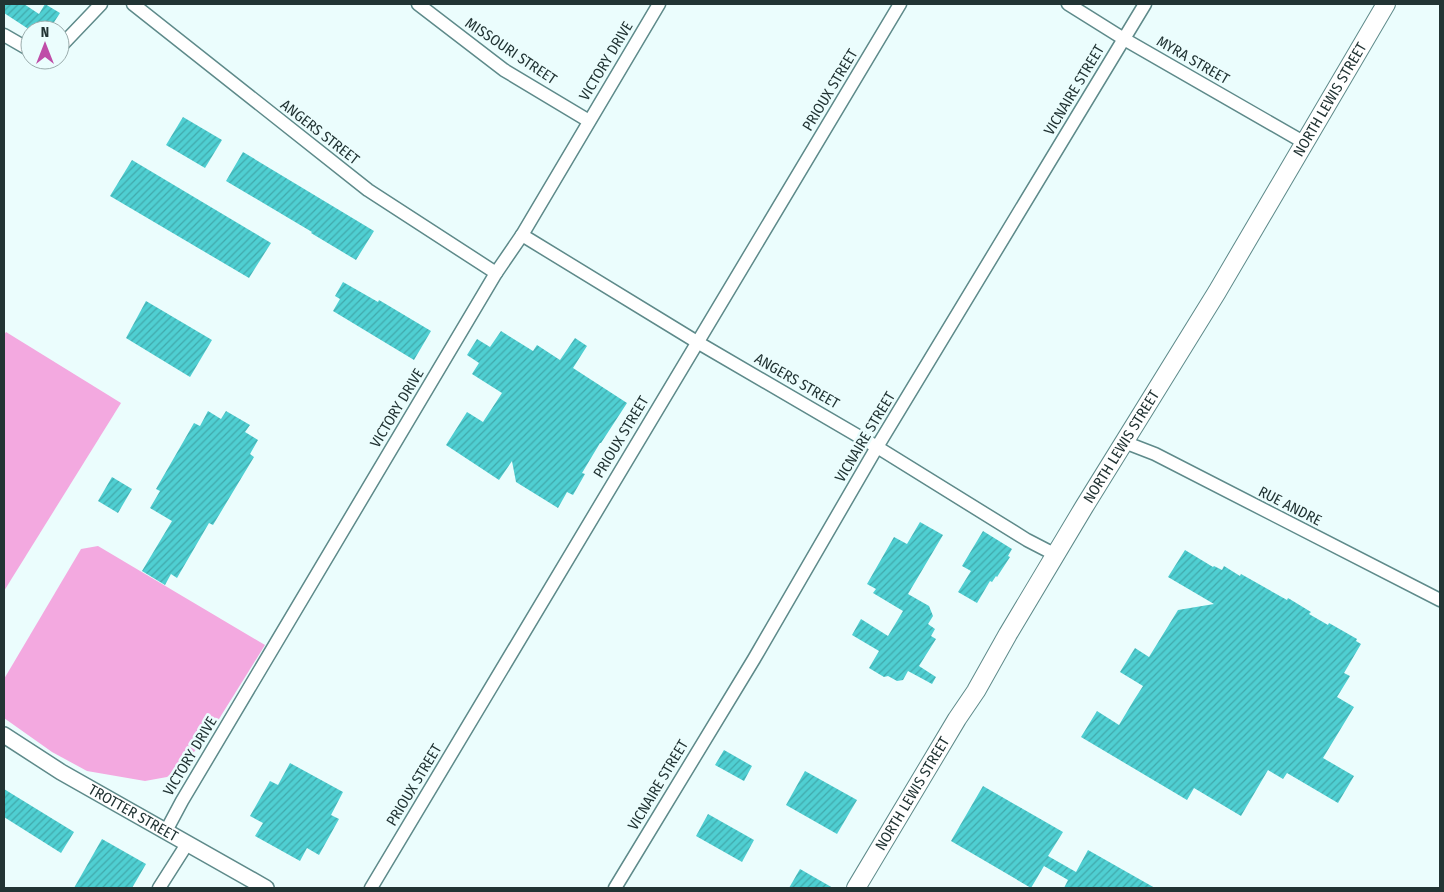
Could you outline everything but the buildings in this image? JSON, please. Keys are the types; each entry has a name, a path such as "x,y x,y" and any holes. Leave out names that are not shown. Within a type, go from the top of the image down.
{"main road":[{"name":"NORTH LEWIS STREET","path":"856,888 1124,442 1217,292 1386,4"}],"street":[{"path":"70,37 101,4"},
{"name":"ANGERS STREET","path":"132,4 368,190 496,272"},
{"name":"MISSOURI STREET","path":"418,4 504,70 589,121"},
{"name":"VICTORY DRIVE","path":"166,831 496,272 522,235 659,4"},
{"name":"PRIOUX STREET","path":"371,888 900,4"},
{"name":"MYRA STREET","path":"1068,4 1124,39 1305,143"},
{"name":"VICNAIRE STREET","path":"615,888 754,659 877,447 1145,4"},
{"path":"4,35 20,44"},
{"name":"ANGERS STREET","path":"522,235 1056,555"},
{"name":"RUE ANDRE","path":"1124,442 1155,454 1440,600"},
{"name":"TROTTER STREET","path":"4,735 61,772 266,888"},
{"path":"160,888 187,844"}],"shaded area":[{"path":"6,332 121,403 4,591 4,335"},
{"path":"98,546 265,645 214,727 186,762 167,777 145,781 87,771 52,752 4,718 4,679 81,549"}]}
